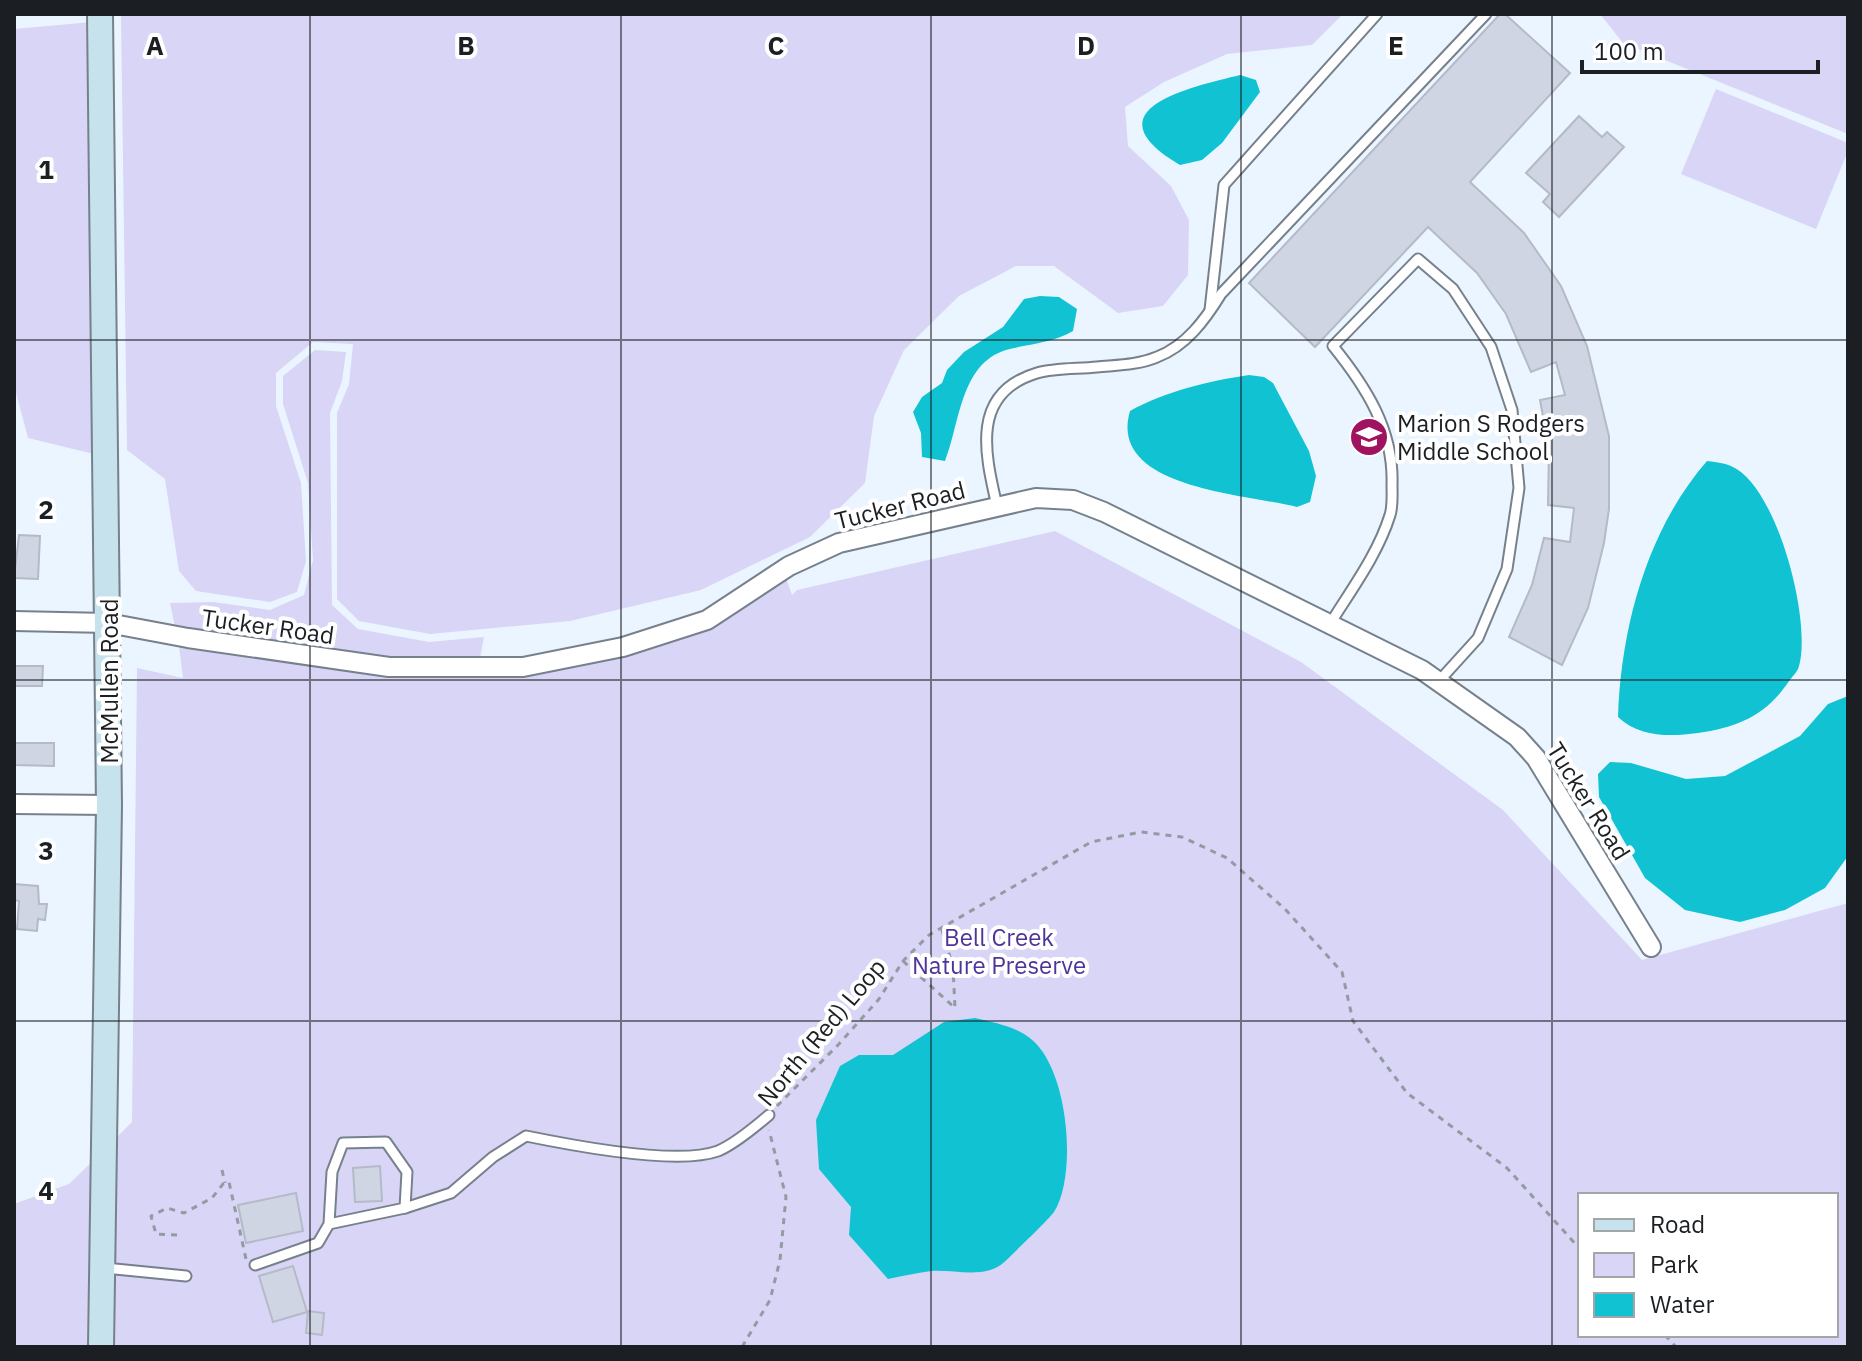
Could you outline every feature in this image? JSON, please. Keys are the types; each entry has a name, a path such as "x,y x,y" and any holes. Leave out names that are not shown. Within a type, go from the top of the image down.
{"street":[{"name":"McMullen Road","path":"100,14 109,805 101,1347"},
{"name":"Tucker Road","path":"14,621 108,623 188,638 389,667 523,667 623,647 707,620 789,566 839,543 1036,498 1073,500 1330,624 1439,681 1517,737 1536,758 1651,947"},
{"path":"14,804 109,805"}],"lane":[{"path":"1209,313 1224,185 1377,14"},
{"path":"997,506 985,438 993,404 1005,390 1039,372 1138,363 1157,357 1188,338 1221,294 1486,14"},
{"path":"1330,624 1368,561 1391,513 1393,462 1382,422 1359,378 1333,346 1418,259 1453,289 1491,347 1512,410 1519,488 1507,569 1478,638 1439,681"},
{"path":"329,1224 405,1208 451,1193 493,1157 526,1136 580,1147 678,1155 717,1151 769,1115"},
{"path":"251,1266 318,1243 329,1224 332,1172 343,1143 386,1142 407,1172 405,1208"},
{"path":"102,1268 186,1276"}],"path":[{"name":"North (Red) Loop","path":"742,1347 770,1300 780,1260 786,1197 773,1149 769,1115 879,999 903,961 941,927 1091,842 1141,832 1182,837 1227,858 1285,909 1342,972 1353,1021 1407,1093 1507,1168 1578,1247"},
{"path":"903,961 955,1008 953,967 941,927"},
{"path":"222,1170 225,1183 232,1188 251,1266"},
{"path":"177,1235 169,1232 156,1234 151,1216 167,1208 184,1213 212,1198 225,1183"}],"green space":[{"path":"121,14 1343,14 1312,45 1227,54 1164,82 1125,107 1128,146 1171,186 1189,220 1188,275 1163,306 1118,313 1054,266 1016,266 959,296 904,350 874,416 865,483 810,537 701,590 570,621 430,634 359,621 337,599 337,413 349,384 353,344 313,342 276,373 276,406 301,483 306,561 297,592 270,602 196,591 179,571 165,479 127,450"},
{"path":"1600,14 1848,14 1848,134 1623,43"},
{"path":"92,22 98,455 28,438 14,385 14,29"},
{"path":"1716,89 1848,143 1848,151 1816,229 1681,174"},
{"path":"315,350 346,352 342,381 330,413 332,605 358,629 429,642 484,637 480,658 390,658 175,627 170,603 213,602 270,610 304,595 313,560 308,483 283,404 283,376"},
{"name":"Bell Creek Nature Preserve","path":"1055,531 1301,662 1503,810 1642,960 1848,903 1848,1347 109,1347 112,1142 132,1122 137,668 183,678 179,646 388,676 524,676 625,656 709,629 786,578 792,595 797,590"},
{"path":"96,1158 93,1347 14,1347 14,1204 69,1184"}],"water":[{"path":"1240,75 1256,80 1260,92 1222,143 1202,160 1180,165 1154,146 1143,129 1145,115 1157,104 1197,86"},
{"path":"1059,297 1077,309 1073,331 991,357 970,382 945,461 922,457 921,433 913,412 922,397 942,383 947,370 964,352 1003,327 1024,299"},
{"path":"1249,375 1264,377 1273,383 1309,451 1316,476 1310,502 1297,507 1186,483 1160,472 1139,457 1129,437 1130,411 1188,388"},
{"path":"1707,461 1731,466 1748,478 1776,526 1787,556 1800,618 1802,645 1799,666 1771,703 1750,718 1687,734 1645,732 1618,717 1620,683 1632,615 1641,581 1668,517"},
{"path":"1848,696 1848,856 1825,888 1785,910 1740,922 1685,910 1645,878 1599,797 1598,774 1610,762 1631,763 1686,779 1725,776 1800,736 1828,704"},
{"path":"975,1018 1018,1031 1031,1039 1044,1053 1054,1073 1061,1096 1067,1148 1061,1195 1054,1212 1006,1261 994,1269 977,1272 931,1271 888,1279 849,1235 851,1207 819,1169 816,1120 840,1066 859,1055 893,1055 944,1022"}],"building":[{"path":"1500,14 1505,14 1570,73 1470,182 1524,233 1561,286 1587,346 1609,436 1609,509 1604,543 1588,608 1562,665 1509,637 1532,585 1544,538 1570,542 1574,508 1548,505 1549,449 1540,400 1565,395 1556,362 1531,372 1506,314 1477,273 1428,227 1315,347 1249,283"},
{"path":"1579,116 1602,137 1607,132 1624,147 1559,217 1543,202 1550,194 1526,173"},
{"path":"19,535 40,536 38,579 14,578"},
{"path":"14,666 43,666 42,686 14,686"},
{"path":"14,743 54,743 54,766 14,765"},
{"path":"14,884 38,886 39,904 47,904 45,920 38,919 37,931 17,929 19,901 14,900"},
{"path":"380,1166 382,1201 355,1202 353,1168"},
{"path":"296,1193 303,1231 246,1243 238,1205"},
{"path":"293,1266 307,1312 273,1322 259,1276"},
{"path":"308,1311 324,1313 322,1335 306,1333"}],"place":[{"name":"Marion S Rodgers Middle School","path":"1369,437"}]}
